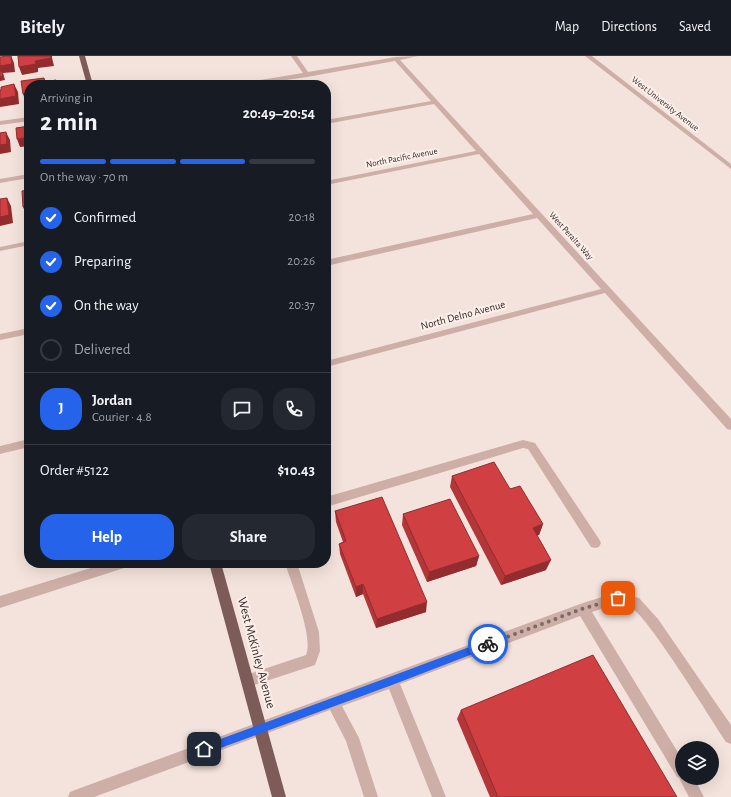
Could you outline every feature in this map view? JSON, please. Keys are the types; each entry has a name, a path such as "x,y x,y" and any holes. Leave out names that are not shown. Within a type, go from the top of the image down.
{"main road":[{"path":"82,56 89,80"},
{"name":"West McKinley Avenue","path":"216,568 279,797"}],"street":[{"path":"294,56 307,75"},
{"path":"274,80 415,56"},
{"name":"West University Avenue","path":"588,56 731,167"},
{"name":"West Peralta Way","path":"396,59 731,426"},
{"path":"331,121 435,102"},
{"path":"0,124 24,120"},
{"name":"North Pacific Avenue","path":"331,182 481,152"},
{"path":"0,181 24,177"},
{"path":"331,262 539,215"},
{"path":"0,249 24,244"},
{"name":"North Delno Avenue","path":"331,363 607,290"},
{"path":"0,338 24,332"},
{"path":"0,450 24,444"},
{"path":"331,501 523,444 531,446 595,544"},
{"path":"0,602 108,568"},
{"path":"248,681 310,660 314,651 313,632 293,568"},
{"path":"75,797 392,681 415,671 582,609 618,598 635,602 654,623 731,737"},
{"path":"582,609 675,761"},
{"path":"392,681 439,797"},
{"path":"333,702 352,738 371,797"},
{"path":"690,785 697,797"}],"building":[{"path":"11,56 12,64 0,66 0,57"},
{"path":"18,56 51,56 51,58 35,61 36,64 19,67"},
{"path":"0,71 2,71 3,76 0,77"},
{"path":"44,78 44,80 29,80"},
{"path":"21,81 24,81 24,94 23,94"},
{"path":"14,84 16,96 0,99 1,87"},
{"path":"24,127 24,138 17,139 16,128"},
{"path":"6,132 7,144 0,145 0,133"},
{"path":"22,191 24,191 23,207"},
{"path":"7,198 9,215 0,217 0,199"},
{"path":"494,462 510,489 520,486 543,524 533,528 551,560 505,576 452,476"},
{"path":"382,497 427,602 377,619 363,584 356,587 339,544 346,541 335,511"},
{"path":"450,499 479,556 429,572 403,514"},
{"path":"593,655 677,797 498,797 461,710"}],"way so far":[{"path":"488,644 582,609 618,598"}],"route":[{"path":"204,749 392,681 488,644"}]}
